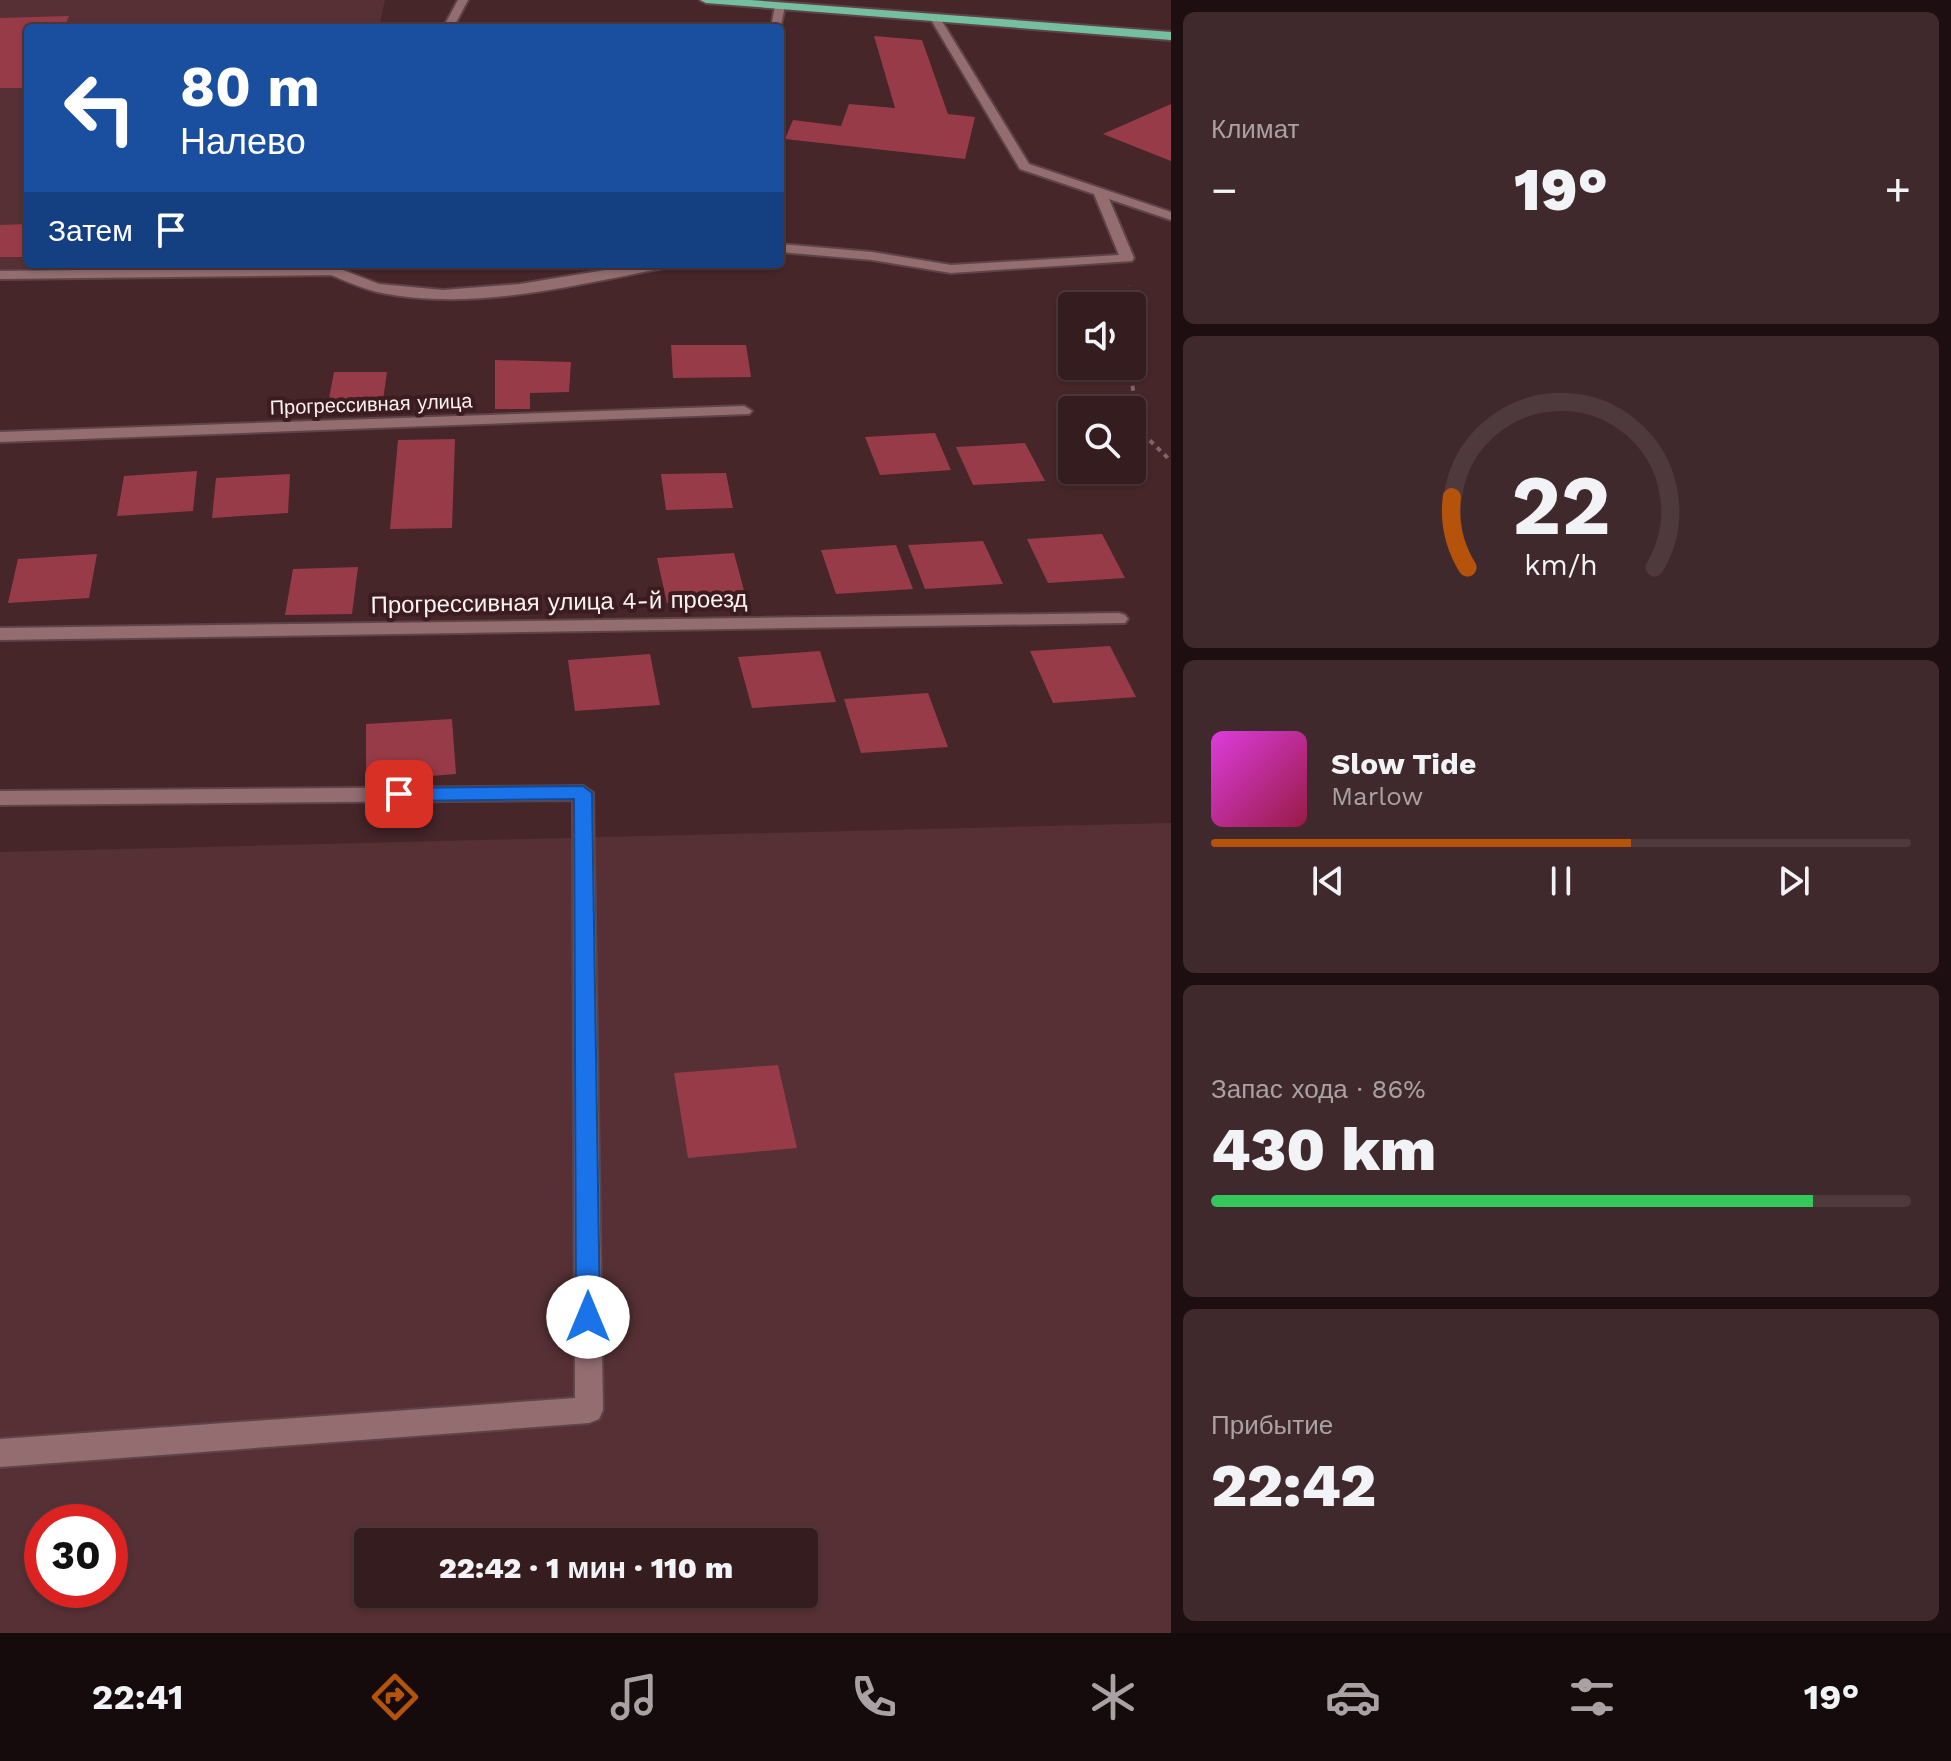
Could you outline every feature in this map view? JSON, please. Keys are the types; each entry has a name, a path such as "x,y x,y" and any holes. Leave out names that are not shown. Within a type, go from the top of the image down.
{"highway":[{"path":"706,0 1171,36"}],"street":[{"path":"450,24 463,0"},
{"path":"777,24 780,6"},
{"path":"935,18 1024,166 1171,216"},
{"path":"784,248 872,256 951,269 1127,258 1099,191"},
{"path":"0,275 333,268 379,288 454,294 642,268"},
{"name":"Прогрессивная улица","path":"0,437 744,411"},
{"name":"Прогрессивная улица 4-й проезд","path":"0,634 1119,619"},
{"path":"0,798 583,793 589,1410 0,1453"}],"path":[{"path":"1132,380 1138,429 1171,461"}],"shaded area":[{"path":"0,0 385,0 380,24 24,24 24,268 49,268 0,269"},
{"path":"1171,823 1171,1633 0,1633 0,852"}],"building":[{"path":"69,16 66,24 24,24 24,88 0,88 0,18"},
{"path":"874,36 922,40 948,114 975,117 965,159 785,139 793,120 841,126 849,104 895,108"},
{"path":"1171,104 1171,161 1103,134"},
{"path":"24,224 24,257 0,257 0,225"},
{"path":"671,345 746,345 751,377 673,378"},
{"path":"495,360 571,362 569,392 530,393 530,409 495,409"},
{"path":"334,372 387,372 381,414 326,414"},
{"path":"935,433 951,470 880,475 865,437"},
{"path":"455,439 452,528 390,529 398,440"},
{"path":"1025,443 1045,481 973,485 956,447"},
{"path":"197,471 193,511 117,516 124,476"},
{"path":"726,473 733,508 666,510 661,474"},
{"path":"290,474 288,513 212,518 216,478"},
{"path":"1102,534 1125,578 1048,583 1027,539"},
{"path":"983,541 1003,584 925,589 908,545"},
{"path":"896,545 913,589 836,594 821,550"},
{"path":"734,553 746,598 667,603 657,558"},
{"path":"97,554 89,598 8,603 18,559"},
{"path":"358,567 352,614 285,615 293,569"},
{"path":"1110,646 1136,697 1053,703 1030,651"},
{"path":"820,651 836,702 752,708 738,657"},
{"path":"650,654 660,705 575,711 568,660"},
{"path":"928,693 948,747 861,753 844,699"},
{"path":"452,719 456,774 366,781 366,724"},
{"path":"778,1065 797,1148 688,1158 674,1073"}],"route":[{"path":"399,794 583,793 588,1317"}]}
